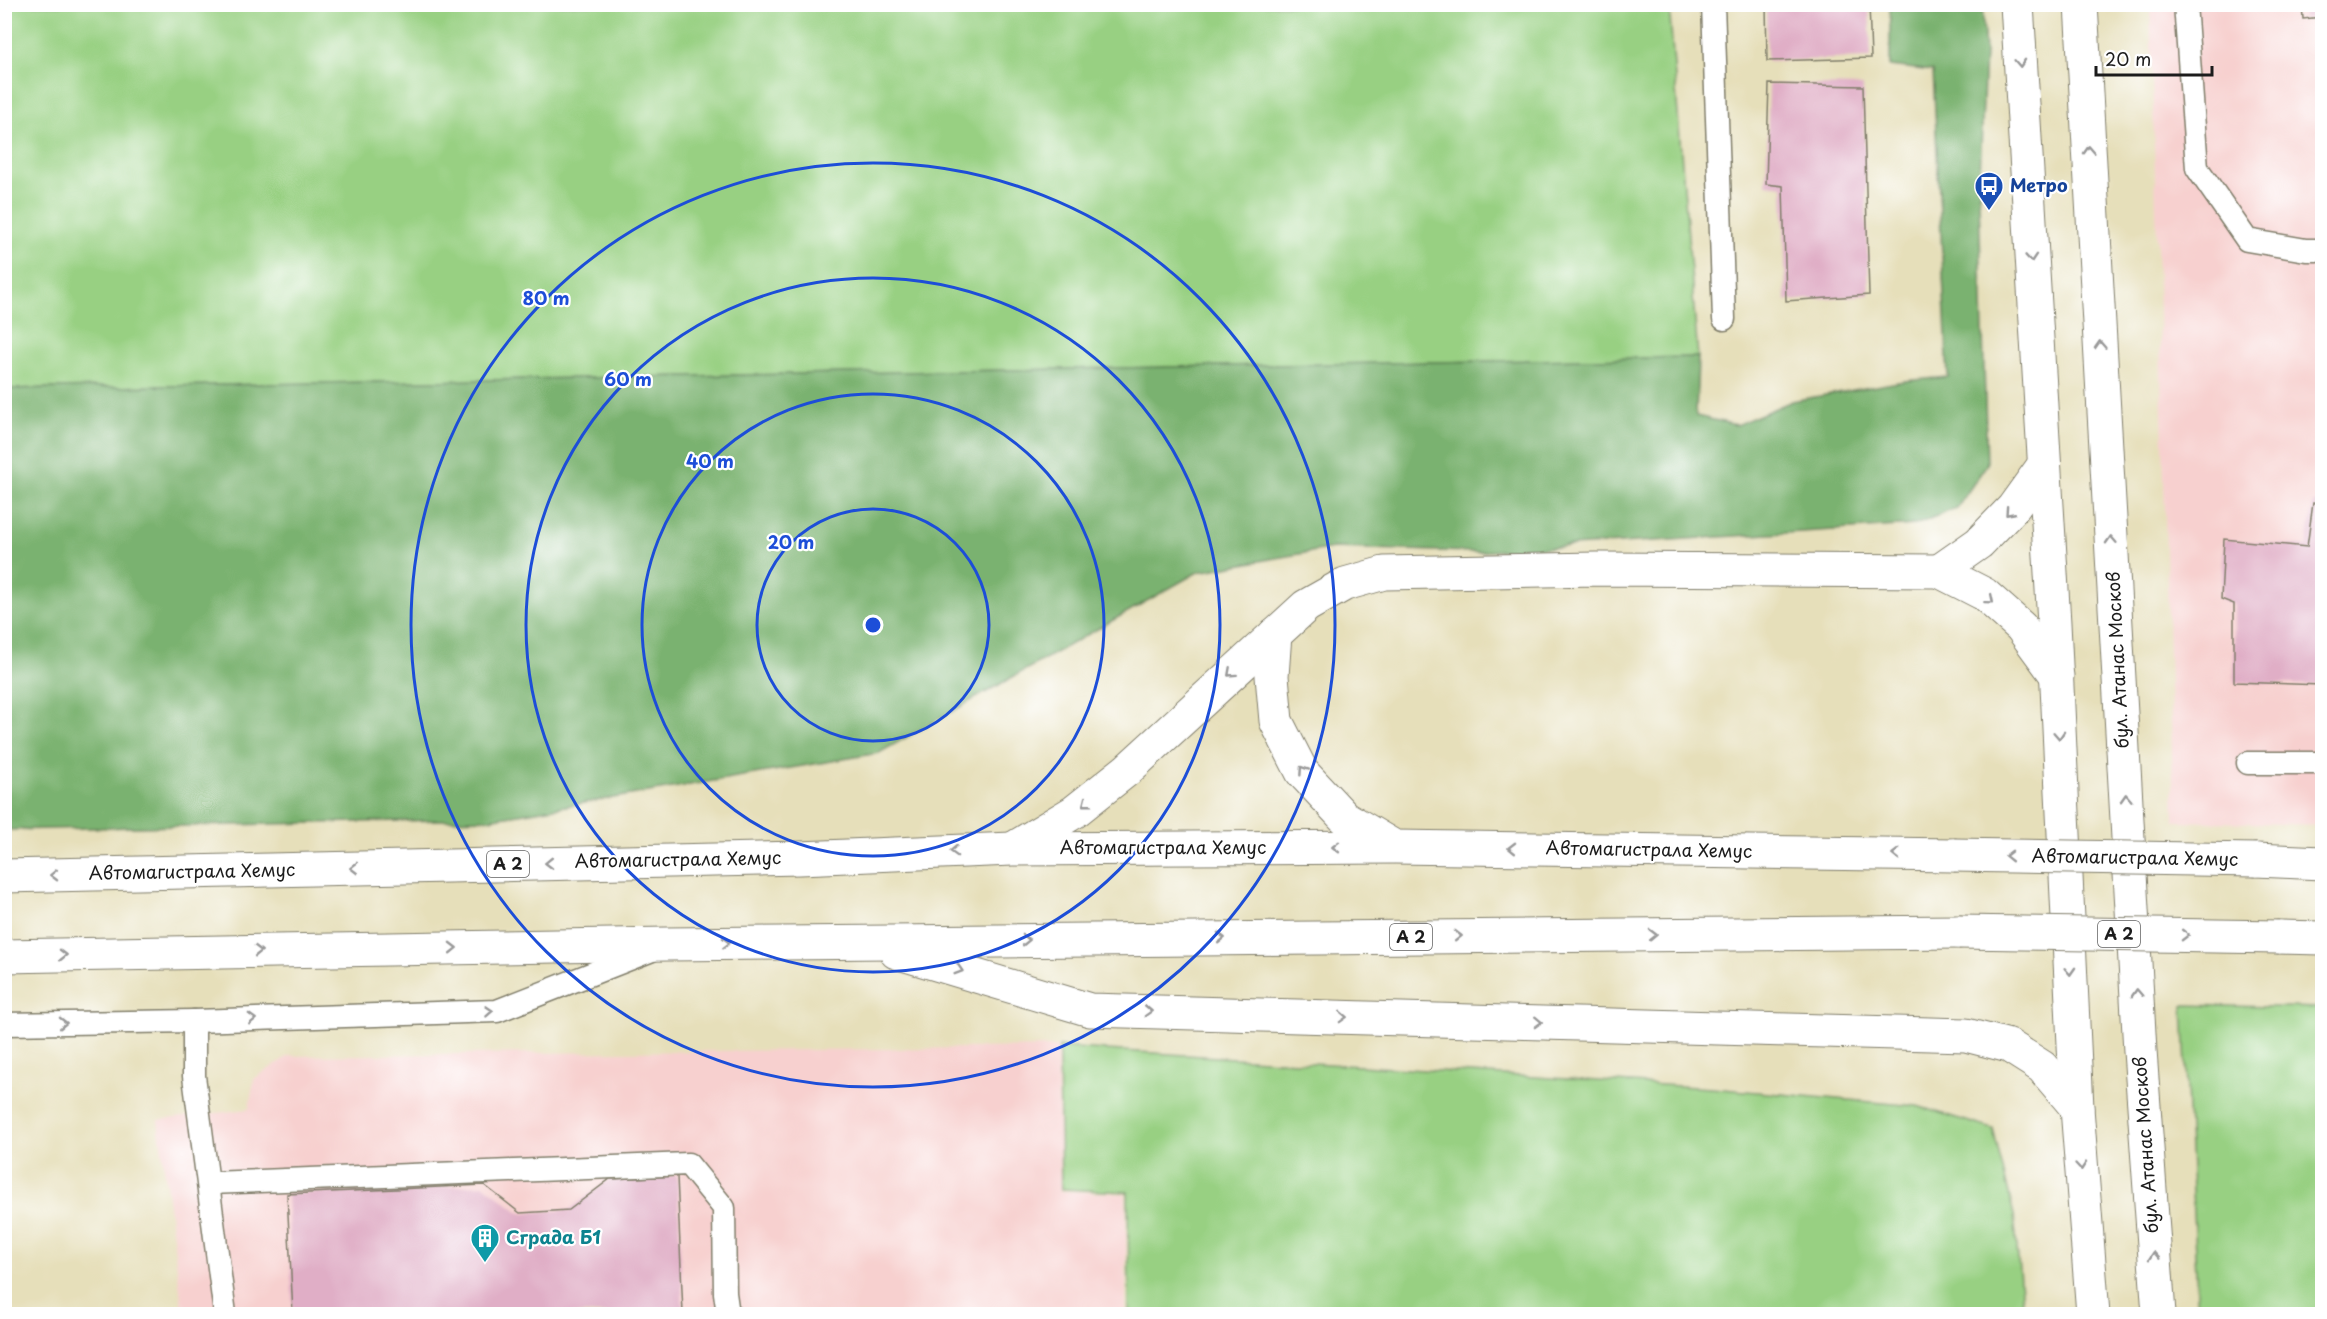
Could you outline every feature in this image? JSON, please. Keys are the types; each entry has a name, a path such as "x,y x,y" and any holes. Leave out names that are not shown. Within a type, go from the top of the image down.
{"main road":[{"path":"2017,4 2056,676 2077,1108 2093,1314"},
{"name":"бул. Атанас Москов","path":"2081,4 2140,1051 2158,1314"},
{"path":"1939,571 1979,543 2013,508 2044,465"},
{"path":"1012,849 1074,812 1127,770 1306,606 1345,584 1384,573 1596,569 1939,571 1984,594 2021,627 2056,676"},
{"path":"1275,634 1272,676 1276,721 1302,772 1344,817 1395,847"},
{"name":"Автомагистрала Хемус","path":"4,876 800,858 1012,849 1395,847 2322,862"},
{"name":"A 2","path":"4,956 667,944 1959,932 2322,938"},
{"path":"863,942 1090,1010 1966,1035 2009,1046 2042,1067 2077,1108"}],"lane":[{"path":"1713,4 1724,319"},
{"path":"2185,4 2198,168 2247,240 2306,250 2322,250"},
{"path":"2248,763 2322,763"},
{"path":"4,1024 194,1021 497,1011 667,944"},
{"path":"194,1021 194,1076 210,1183 225,1314"},
{"path":"210,1183 688,1164 724,1208 725,1293 728,1314"}],"shaded area":[{"path":"2150,5 2322,5 2322,825 2174,821"},
{"path":"1057,1047 1060,1191 1126,1194 1126,1314 183,1314 158,1120 249,1109 254,1079 288,1056"}],"green space":[{"path":"4,5 1669,5 1698,357 5,389"},
{"path":"1890,5 1982,5 1985,52 1979,200 1987,464 1957,508 1915,525 1475,552 1333,548 1198,572 879,753 489,819 5,830 5,389 1698,357 1696,416 1736,425 1792,401 1904,381 1948,377 1933,71 1890,66"},
{"path":"2183,1005 2322,1008 2322,1314 2198,1314"},
{"path":"1059,1047 1711,1088 1917,1106 1993,1129 2014,1215 2023,1314 1129,1314 1128,1192 1061,1189"}],"building":[{"path":"1766,4 1869,4 1871,58 1767,61"},
{"path":"2302,4 2322,4 2322,17 2303,19"},
{"path":"1769,84 1863,86 1869,295 1786,301 1783,186 1766,184"},
{"path":"2313,503 2322,503 2322,685 2234,682 2234,604 2221,599 2224,539 2307,547"},
{"name":"Сграда Б1","path":"677,1176 683,1314 293,1314 287,1194 484,1185 520,1213 569,1210 610,1179"}],"place":[{"name":"Метро","path":"1989,212"},
{"name":"Сграда Б1","path":"485,1264"}]}
